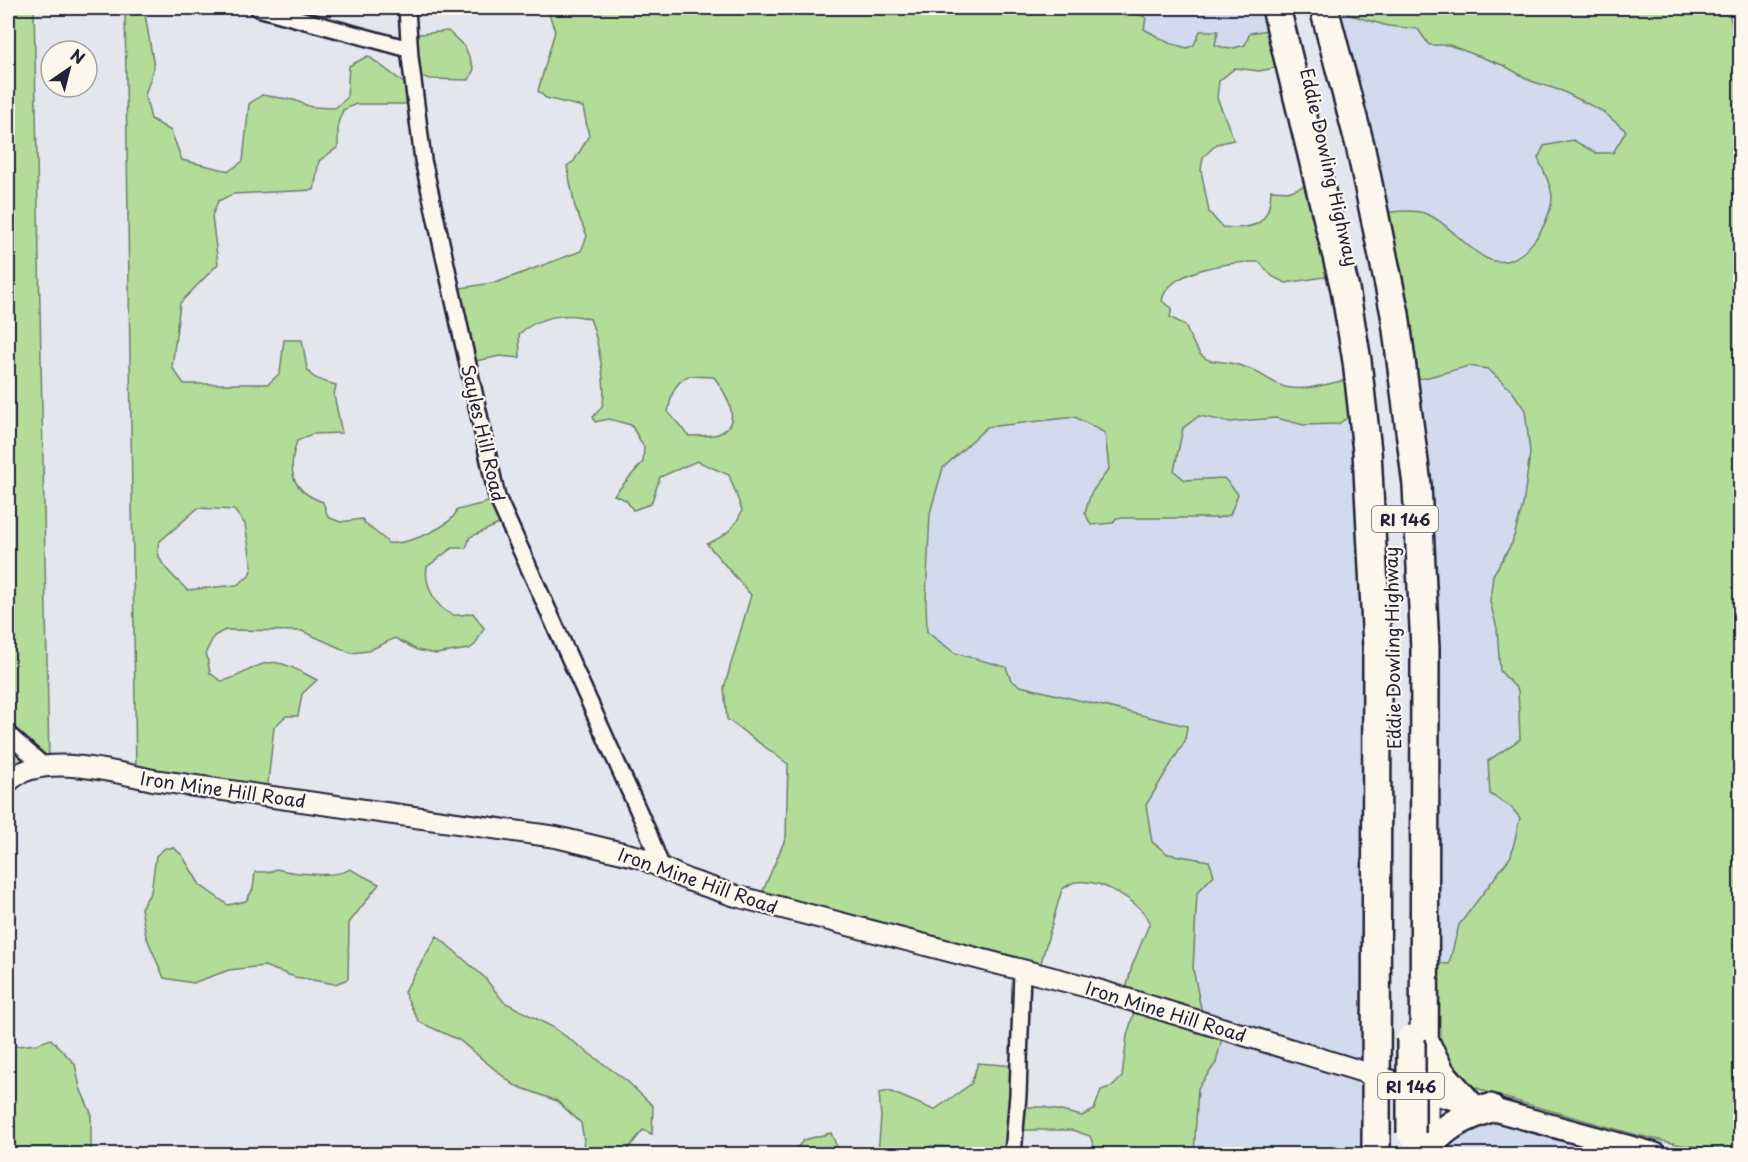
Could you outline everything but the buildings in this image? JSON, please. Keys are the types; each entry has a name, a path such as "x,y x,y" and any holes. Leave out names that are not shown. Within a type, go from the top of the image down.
{"highway":[{"path":"1276,8 1337,252 1350,316 1365,430 1372,522 1377,647 1376,1155"},
{"name":"Eddie Dowling Highway","path":"1291,8 1336,185 1357,279 1370,356 1384,471 1411,1040"},
{"name":"Eddie Dowling Highway","path":"1309,8 1357,191 1375,275 1400,463 1409,603 1410,1147"},
{"path":"1324,8 1360,145 1390,289 1414,456 1425,648 1411,1040 1425,1091 1410,1147"},
{"path":"1410,1147 1436,1136 1446,1126 1478,1105 1441,1073 1411,1040"}],"main road":[{"path":"1425,1091 1643,1153"}],"street":[{"path":"258,8 409,49"},
{"name":"Sayles Hill Road","path":"407,8 409,49 423,160 497,497 648,832 661,866"},
{"path":"8,734 45,767"},
{"name":"Iron Mine Hill Road","path":"8,782 21,770 45,767 89,768 153,780 556,837 639,857 688,880 736,896 1088,987 1377,1076"},
{"path":"1013,1155 1018,1095 1022,971"},
{"path":"1377,1076 1425,1091"}],"shaded area":[{"path":"1130,8 1282,8 1286,27 1229,49 1214,45 1218,31 1187,48 1169,43 1144,29 1146,18"},
{"path":"1347,14 1388,26 1419,29 1429,45 1449,45 1505,66 1531,81 1562,91 1602,111 1626,131 1613,153 1596,153 1573,140 1538,158 1552,194 1550,214 1536,242 1509,259 1494,261 1474,250 1429,213 1378,214 1323,17"},
{"path":"1469,366 1488,369 1512,391 1525,410 1530,453 1523,505 1512,543 1494,575 1490,602 1497,628 1500,671 1518,689 1520,740 1488,761 1490,793 1511,807 1520,818 1511,856 1459,925 1449,964 1430,963 1411,379 1425,378"},
{"path":"1363,407 1376,1154 1194,1154 1198,1088 1216,1063 1203,1018 1193,969 1197,893 1213,877 1209,861 1168,854 1151,842 1146,805 1185,742 1187,726 1020,686 1011,680 1006,667 955,653 927,632 930,513 943,468 987,427 1075,417 1105,432 1109,469 1091,493 1116,518 1217,518 1224,478 1185,480 1174,471 1182,428 1199,416 1243,423 1276,418 1304,425"},
{"path":"1431,1096 1580,1138 1576,1154 1427,1154"}],"green space":[{"path":"1115,6 1140,14 1146,18 1144,29 1169,43 1187,48 1194,45 1200,31 1218,31 1215,45 1229,49 1245,45 1250,33 1286,27 1295,64 1259,71 1235,68 1219,81 1217,98 1234,140 1217,144 1203,157 1201,170 1209,212 1222,227 1252,226 1264,218 1268,211 1271,190 1291,191 1323,179 1343,274 1286,283 1273,277 1259,262 1233,263 1188,275 1166,290 1162,301 1172,308 1170,317 1185,325 1203,357 1248,368 1285,387 1318,386 1350,379 1363,407 1338,424 1304,425 1276,418 1230,422 1199,416 1183,428 1174,471 1185,480 1224,478 1238,494 1230,515 1217,518 1116,518 1113,523 1091,525 1085,513 1091,493 1109,469 1105,433 1075,417 987,427 943,468 930,513 926,600 927,632 955,653 1006,667 1011,680 1020,686 1187,726 1185,741 1146,805 1152,842 1168,854 1209,861 1214,875 1197,893 1193,969 1203,1018 1223,1034 1216,1063 1198,1088 1194,1154 1097,1154 1090,1136 1072,1130 1015,1130 1008,1154 970,1147 930,1146 920,1154 878,1154 881,1117 879,1093 889,1091 934,1110 971,1084 978,1063 1015,1066 1018,1107 1044,1107 1082,1116 1094,1110 1101,1090 1113,1086 1122,1077 1127,1036 1136,1005 1124,997 1132,966 1150,922 1137,906 1107,887 1085,882 1072,883 1062,889 1038,973 760,898 786,837 788,764 727,719 724,688 751,595 707,544 729,531 737,522 742,510 729,475 697,461 660,477 651,504 633,510 626,500 614,495 643,462 644,447 631,425 609,419 595,422 593,417 602,406 604,388 598,349 590,319 562,316 534,323 519,334 520,358 500,356 466,363 454,289 498,282 581,251 587,236 575,207 567,166 574,161 589,136 583,107 546,98 538,91 555,31 547,8 1044,8 1095,12","holes":["688,376 714,377 730,407 732,415 730,423 718,434 689,436 668,412 673,391"]},
{"path":"8,8 34,8 49,762 8,782"},
{"path":"125,8 144,8 154,67 145,95 151,119 171,131 182,160 229,171 243,161 249,104 262,95 294,100 311,107 335,108 347,98 349,66 368,56 416,92 412,104 356,104 343,110 338,123 338,147 319,161 314,190 233,194 218,201 212,216 218,264 180,303 172,367 184,384 268,384 280,373 284,340 302,340 308,372 317,379 336,385 334,395 342,433 312,434 297,441 292,471 298,486 304,492 323,502 328,517 340,522 362,519 388,543 405,542 427,534 446,523 457,510 493,501 501,523 470,537 466,548 452,548 427,567 429,588 442,608 454,615 473,613 484,628 475,645 469,649 436,654 417,650 395,638 368,651 351,653 302,631 225,630 214,636 206,652 210,673 221,681 257,666 271,663 288,666 317,680 302,694 298,716 286,716 274,727 267,792 136,774","holes":["198,508 234,510 245,524 252,567 249,576 237,585 187,590 162,562 159,556 159,542"]},
{"path":"1332,8 1728,8 1740,57 1740,1152 1681,1145 1637,1135 1491,1094 1468,1084 1439,1057 1430,963 1449,964 1459,925 1511,856 1520,818 1511,807 1490,794 1488,761 1520,739 1518,690 1500,671 1497,628 1490,602 1493,575 1512,543 1523,505 1530,453 1525,410 1512,391 1488,369 1469,366 1425,378 1411,379 1378,214 1409,211 1429,215 1484,257 1494,261 1505,261 1526,250 1547,218 1552,192 1538,158 1544,146 1573,140 1596,153 1613,153 1626,131 1602,111 1562,91 1531,81 1505,66 1449,45 1429,45 1418,29 1388,26 1347,14 1323,17"},
{"path":"448,31 465,47 474,69 469,80 430,79 415,74 412,35"},
{"path":"165,848 174,848 182,855 200,885 228,905 246,901 253,889 255,872 270,872 276,869 334,874 350,869 379,884 349,923 348,979 335,984 295,977 264,966 229,970 193,983 164,978 146,936 141,908 151,892 156,856"},
{"path":"437,936 484,977 504,1002 554,1028 627,1081 653,1106 652,1134 643,1130 628,1149 629,1154 582,1154 584,1140 581,1123 557,1101 514,1085 459,1040 419,1022 404,992"},
{"path":"51,1039 75,1064 80,1088 91,1113 91,1152 83,1154 67,1152 8,1154 8,1047 37,1044"},
{"path":"831,1133 840,1154 791,1154 804,1140"}]}
